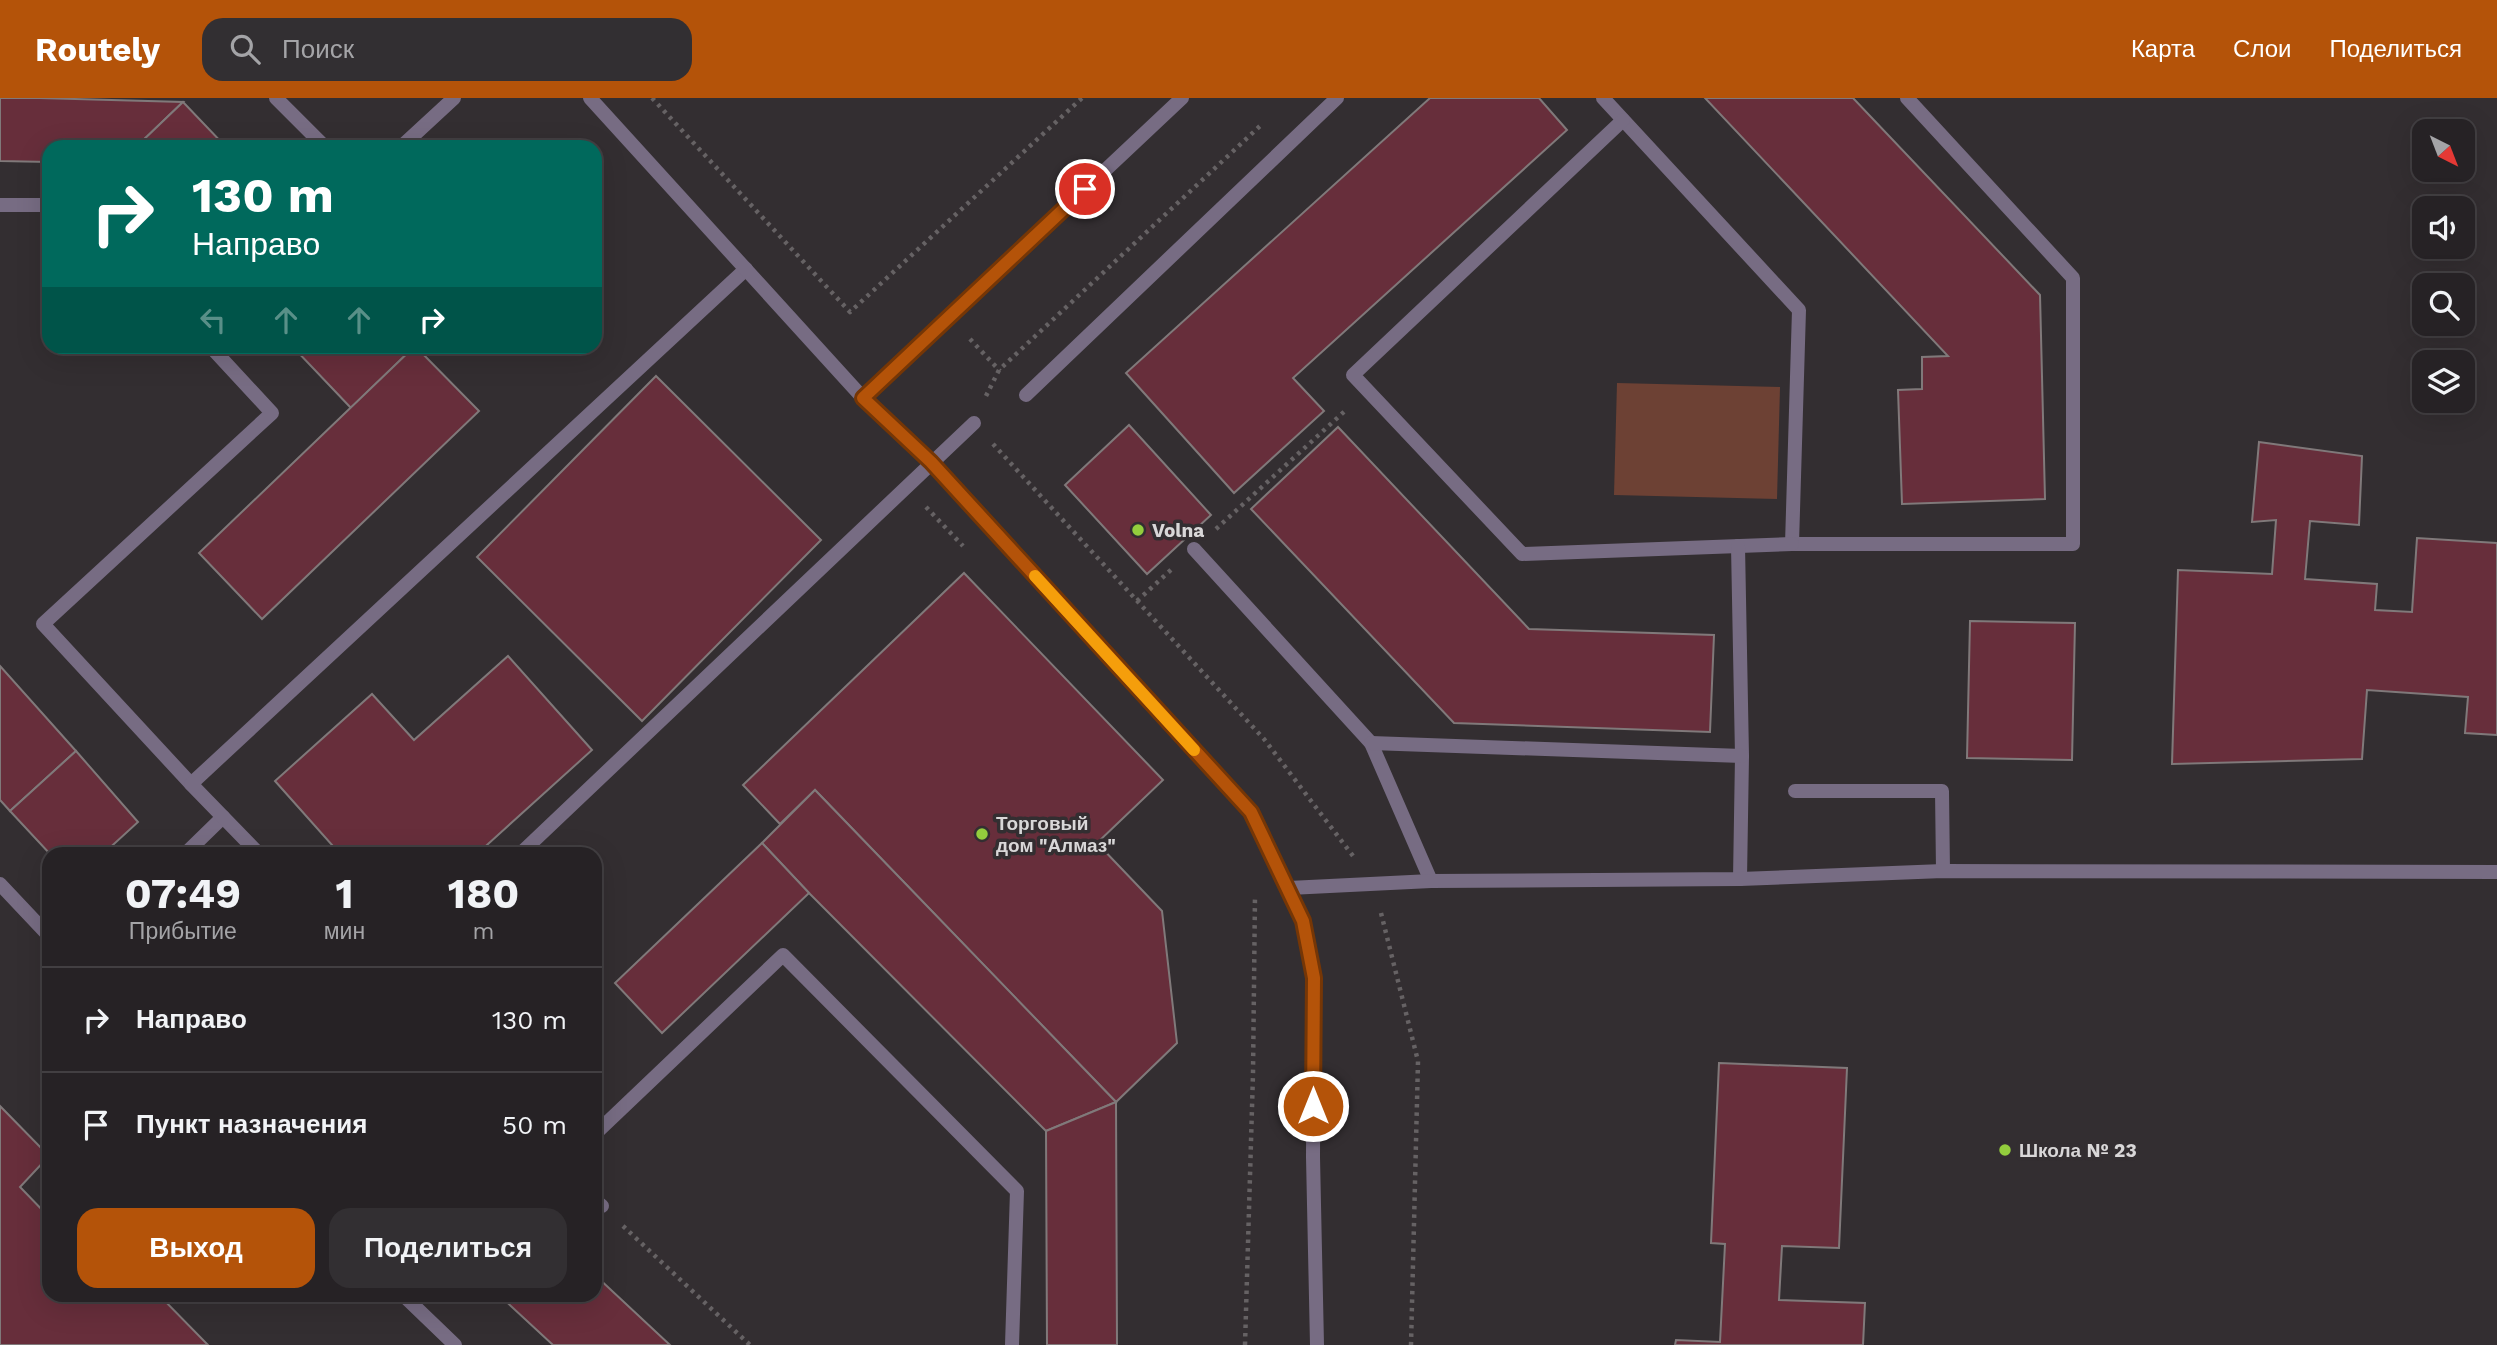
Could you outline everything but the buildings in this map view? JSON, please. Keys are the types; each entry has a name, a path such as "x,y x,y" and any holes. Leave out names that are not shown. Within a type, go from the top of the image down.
{"street":[{"path":"276,98 318,140"},
{"path":"409,140 454,98"},
{"path":"590,98 863,398 931,462 1251,812 1303,921 1314,978 1313,1157 1317,1345"},
{"path":"863,398 1182,98"},
{"path":"1026,395 1337,98"},
{"path":"1603,98 1799,310 1792,544"},
{"path":"1623,120 1353,375 1522,554 1792,544 2073,544 2073,278 1906,98"},
{"path":"0,205 42,205"},
{"path":"191,784 746,269"},
{"path":"218,354 272,412 43,624 252,847"},
{"path":"527,847 974,423"},
{"path":"1738,546 1742,756 1740,879"},
{"path":"1194,549 1371,743 1431,881"},
{"path":"1371,743 1742,756"},
{"path":"1795,791 1942,790 1943,872"},
{"path":"192,847 223,817"},
{"path":"1289,888 1431,881 1740,879 1943,872 2497,872"},
{"path":"0,884 42,929"},
{"path":"602,1128 783,956 1017,1191 1012,1345"},
{"path":"409,1302 455,1345"}],"path":[{"path":"652,98 850,312 1082,98"},
{"path":"999,370 1270,117"},
{"path":"949,317 1026,395"},
{"path":"1137,601 1367,390"},
{"path":"906,487 963,546"},
{"path":"1245,1345 1255,893"},
{"path":"602,1207 750,1345"}],"shaded area":[{"path":"1617,383 1780,387 1777,499 1614,495"}],"slow traffic":[{"path":"1035,576 1194,750"}],"place":[{"name":"Volna","path":"1138,530"},
{"name":"Торговый дом \"Алмаз\"","path":"982,834"},
{"name":"Школа № 23","path":"2005,1150"}],"route":[{"path":"1085,189 863,398 931,462 1251,812 1303,921 1314,978 1313,1106"}]}
